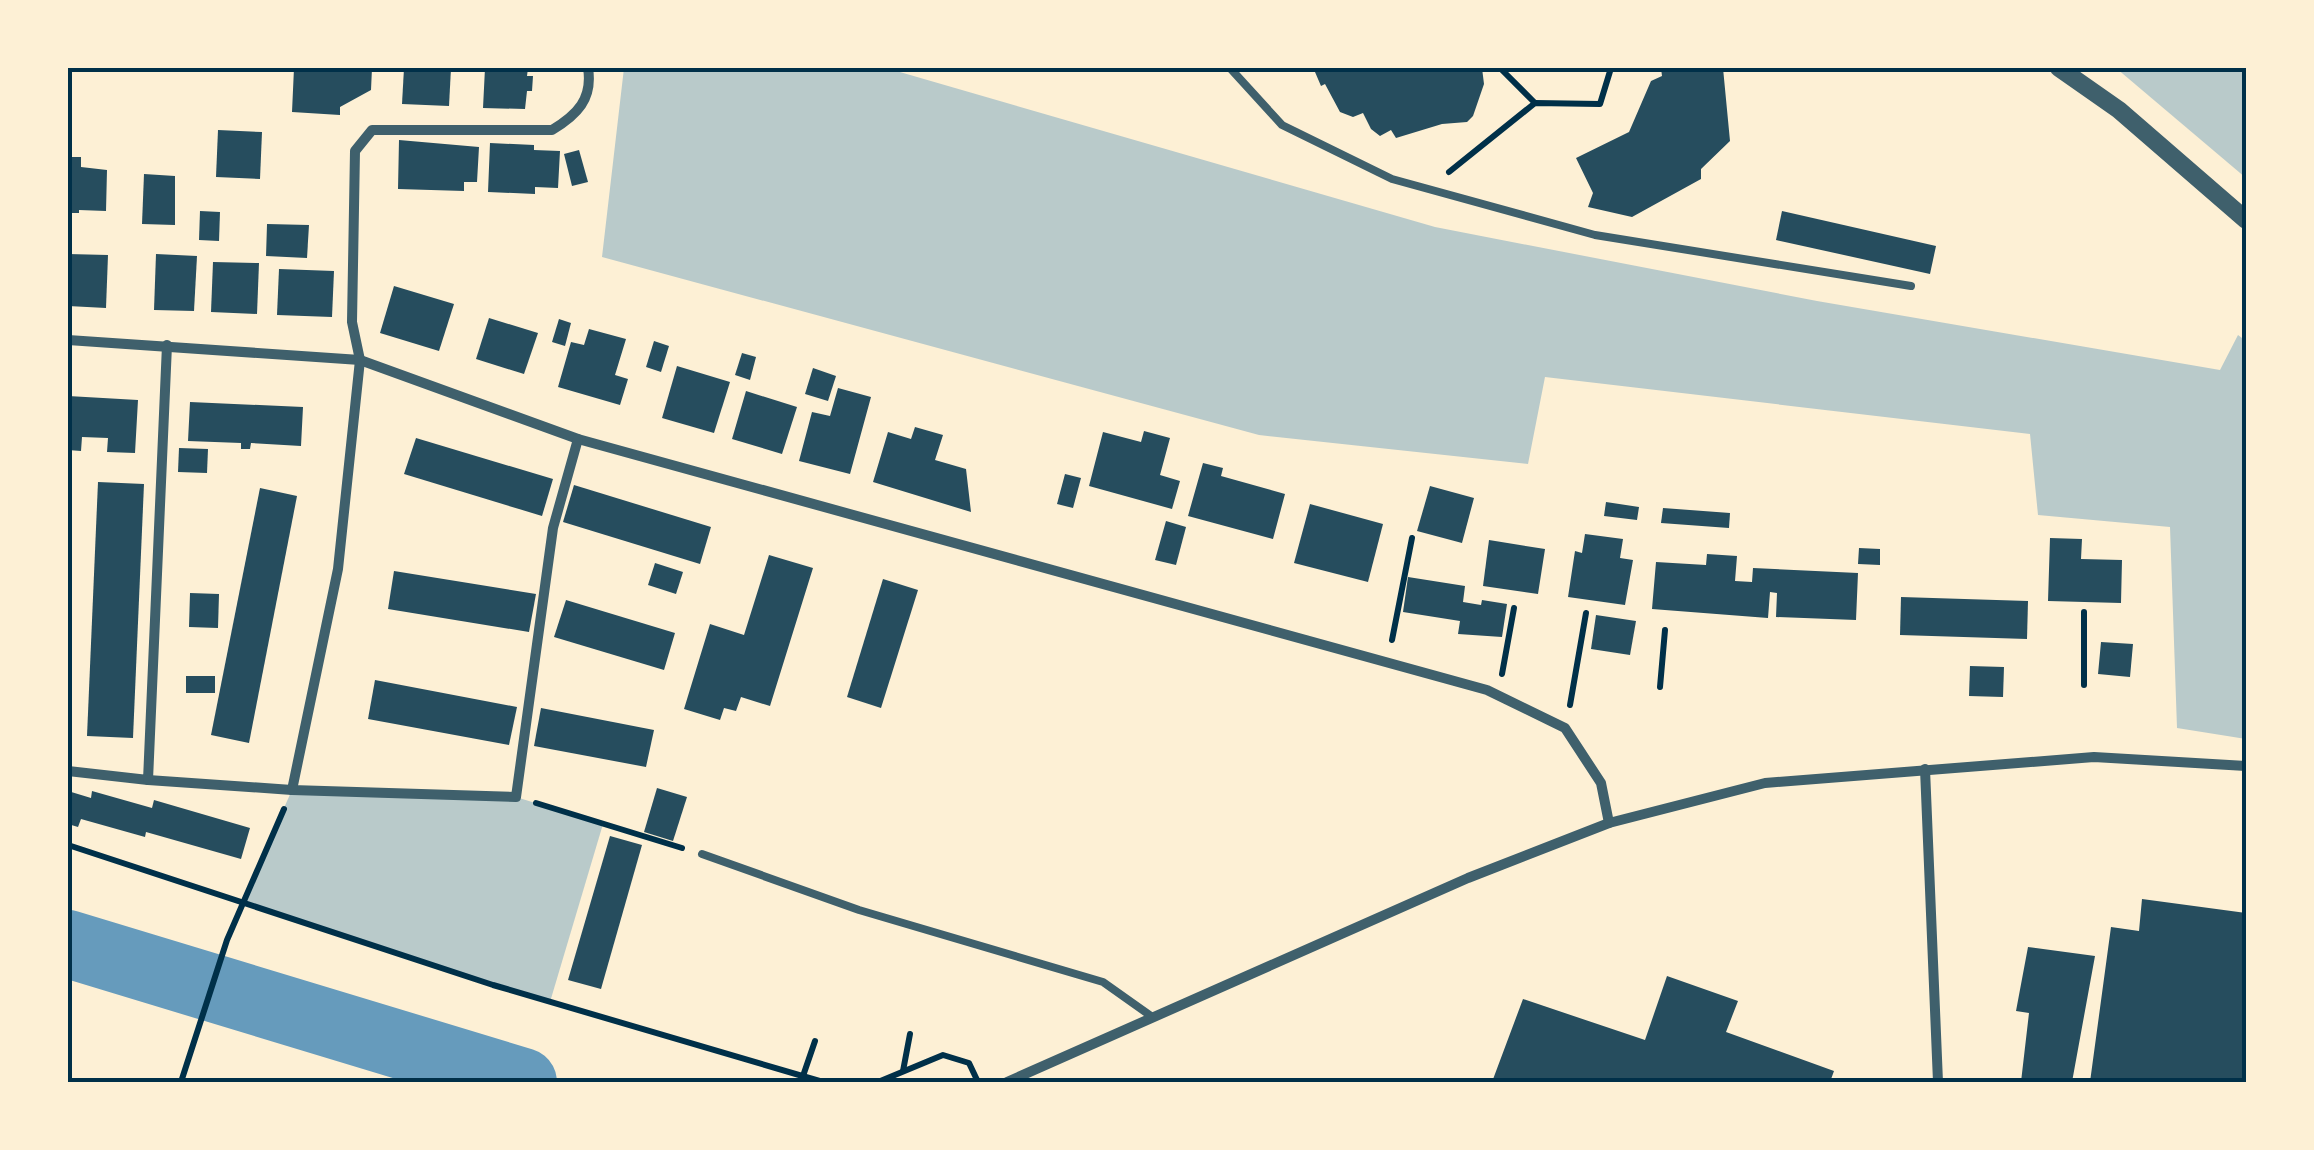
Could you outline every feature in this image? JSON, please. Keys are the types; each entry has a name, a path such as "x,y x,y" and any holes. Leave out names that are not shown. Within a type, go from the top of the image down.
{"street":[{"path":"292,790 338,569 360,360 352,322 356,151 372,130 552,130 576,115 586,99 588,68"},
{"path":"2059,68 2119,110 2246,220"},
{"path":"68,340 360,360 578,439 1498,696 1566,728 1601,784 1609,823"},
{"path":"148,780 167,345"},
{"path":"68,770 292,790 516,797 553,528 578,439"},
{"path":"1007,1082 1450,886 1609,823 1765,783 2094,757 2246,766"},
{"path":"1925,769 1938,1082"}],"lane":[{"path":"1230,68 1282,125 1392,178 1596,234 1911,286"},
{"path":"702,854 860,910 1103,982 1151,1016"}],"path":[{"path":"1428,188 1534,103 1600,104 1611,68"},
{"path":"1501,69 1534,103"},
{"path":"1388,664 1412,538"},
{"path":"1498,696 1514,608"},
{"path":"2084,612 2084,685"},
{"path":"1566,728 1586,613"},
{"path":"1660,688 1664,630"},
{"path":"181,1082 227,940 292,790"},
{"path":"516,797 702,854"},
{"path":"68,845 493,985 823,1082"},
{"path":"903,1072 910,1034"},
{"path":"803,1076 815,1041"},
{"path":"878,1082 943,1054 969,1063 978,1082"}],"shaded area":[{"path":"624,68 886,68 1435,227 1817,301 2220,370 2238,335 2246,341 2246,739 2177,728 2170,527 2038,515 2030,434 1545,377 1528,464 1259,435 602,257"},
{"path":"2116,68 2246,68 2246,178"},
{"path":"292,790 516,797 603,824 550,1002 241,904"}],"building":[{"path":"294,68 372,68 371,90 340,107 340,115 292,112"},
{"path":"404,68 451,68 449,106 402,104"},
{"path":"485,68 528,68 527,76 533,76 532,91 527,91 525,109 483,108"},
{"path":"1317,68 1482,68 1484,84 1473,116 1467,122 1442,124 1396,138 1391,130 1380,136 1371,129 1363,113 1353,117 1340,112 1325,84 1321,86"},
{"path":"1661,68 1723,68 1730,141 1701,169 1701,179 1632,217 1588,207 1593,193 1576,158 1629,132 1651,81 1662,76"},
{"path":"218,130 262,132 260,179 216,177"},
{"path":"399,140 479,147 477,182 464,182 464,191 398,189"},
{"path":"490,143 534,145 534,150 560,151 558,188 535,187 535,194 488,192"},
{"path":"579,150 588,182 572,186 564,154"},
{"path":"68,157 81,157 81,167 107,170 106,211 68,213"},
{"path":"144,174 175,176 175,225 142,224"},
{"path":"200,211 220,212 219,241 199,240"},
{"path":"1782,211 1936,246 1930,274 1776,240"},
{"path":"267,224 309,225 307,258 266,256"},
{"path":"68,254 108,255 106,308 68,306"},
{"path":"156,254 197,256 194,311 154,310"},
{"path":"213,262 259,263 257,314 211,312"},
{"path":"279,269 334,271 332,317 277,315"},
{"path":"394,286 454,304 439,351 380,333"},
{"path":"489,318 538,333 524,374 476,359"},
{"path":"559,319 571,323 565,346 552,342"},
{"path":"589,329 626,339 615,375 628,379 620,405 558,387 571,342 584,345"},
{"path":"654,341 669,346 661,372 646,367"},
{"path":"742,353 756,357 750,380 735,375"},
{"path":"677,366 730,382 714,433 662,418"},
{"path":"813,368 836,376 828,401 805,394"},
{"path":"838,388 871,397 850,474 799,461 812,412 830,416"},
{"path":"746,391 797,407 782,454 732,439"},
{"path":"68,396 138,400 135,453 107,452 108,438 82,437 81,451 68,450"},
{"path":"190,402 303,407 301,446 251,443 250,449 241,449 241,443 188,441"},
{"path":"915,427 943,435 935,460 966,469 971,512 873,482 888,432 911,439"},
{"path":"1144,431 1170,438 1160,475 1180,481 1172,509 1089,486 1103,432 1141,442"},
{"path":"416,438 553,479 542,516 404,474"},
{"path":"179,448 208,449 207,473 178,472"},
{"path":"1203,463 1223,468 1221,476 1285,494 1273,539 1188,516"},
{"path":"1065,474 1081,478 1073,508 1057,504"},
{"path":"98,482 144,484 133,738 87,736"},
{"path":"574,485 711,527 700,564 563,522"},
{"path":"1430,486 1474,498 1462,543 1417,531"},
{"path":"260,488 297,496 249,743 211,735"},
{"path":"1606,502 1639,507 1637,520 1604,516"},
{"path":"1310,504 1383,524 1368,582 1294,563"},
{"path":"1663,508 1730,513 1729,528 1661,523"},
{"path":"1166,521 1186,527 1176,565 1155,560"},
{"path":"1585,534 1623,539 1620,558 1633,560 1625,605 1568,597 1575,551 1582,553"},
{"path":"2050,538 2082,539 2081,559 2122,560 2121,603 2048,601"},
{"path":"1489,540 1545,549 1538,594 1483,586"},
{"path":"1859,548 1880,549 1880,565 1858,564"},
{"path":"1707,554 1737,556 1735,581 1752,582 1753,568 1858,573 1856,620 1776,617 1777,593 1770,592 1768,618 1652,609 1656,562 1706,565"},
{"path":"769,555 813,568 770,706 741,697 736,711 724,708 720,720 684,709 710,624 744,635"},
{"path":"655,563 683,572 676,594 648,585"},
{"path":"394,571 536,594 529,632 388,609"},
{"path":"1408,577 1465,586 1463,602 1507,604 1502,637 1458,634 1460,621 1403,612"},
{"path":"883,579 918,590 881,708 847,697"},
{"path":"190,593 219,594 218,628 189,627"},
{"path":"1901,597 2028,601 2027,639 1900,635"},
{"path":"566,600 675,633 664,670 554,637"},
{"path":"1596,615 1636,621 1630,655 1591,649"},
{"path":"2101,642 2133,644 2130,677 2098,674"},
{"path":"1970,666 2004,667 2003,697 1969,696"},
{"path":"186,676 215,676 215,693 186,693"},
{"path":"375,680 517,707 509,745 368,719"},
{"path":"541,708 654,730 646,767 534,746"},
{"path":"657,788 687,797 673,841 644,832"},
{"path":"68,791 91,798 92,791 152,808 154,800 250,828 241,859 146,832 145,837 81,819 78,827 68,824"},
{"path":"610,836 642,845 601,989 568,980"},
{"path":"2142,899 2246,913 2246,1082 2090,1082 2111,927 2139,931"},
{"path":"2028,947 2095,956 2072,1082 2021,1082 2029,1013 2016,1011"},
{"path":"1667,976 1738,1001 1726,1032 1834,1071 1830,1082 1492,1082 1523,999 1645,1040"}],"waterway":[{"path":"68,944 523,1082"}]}
